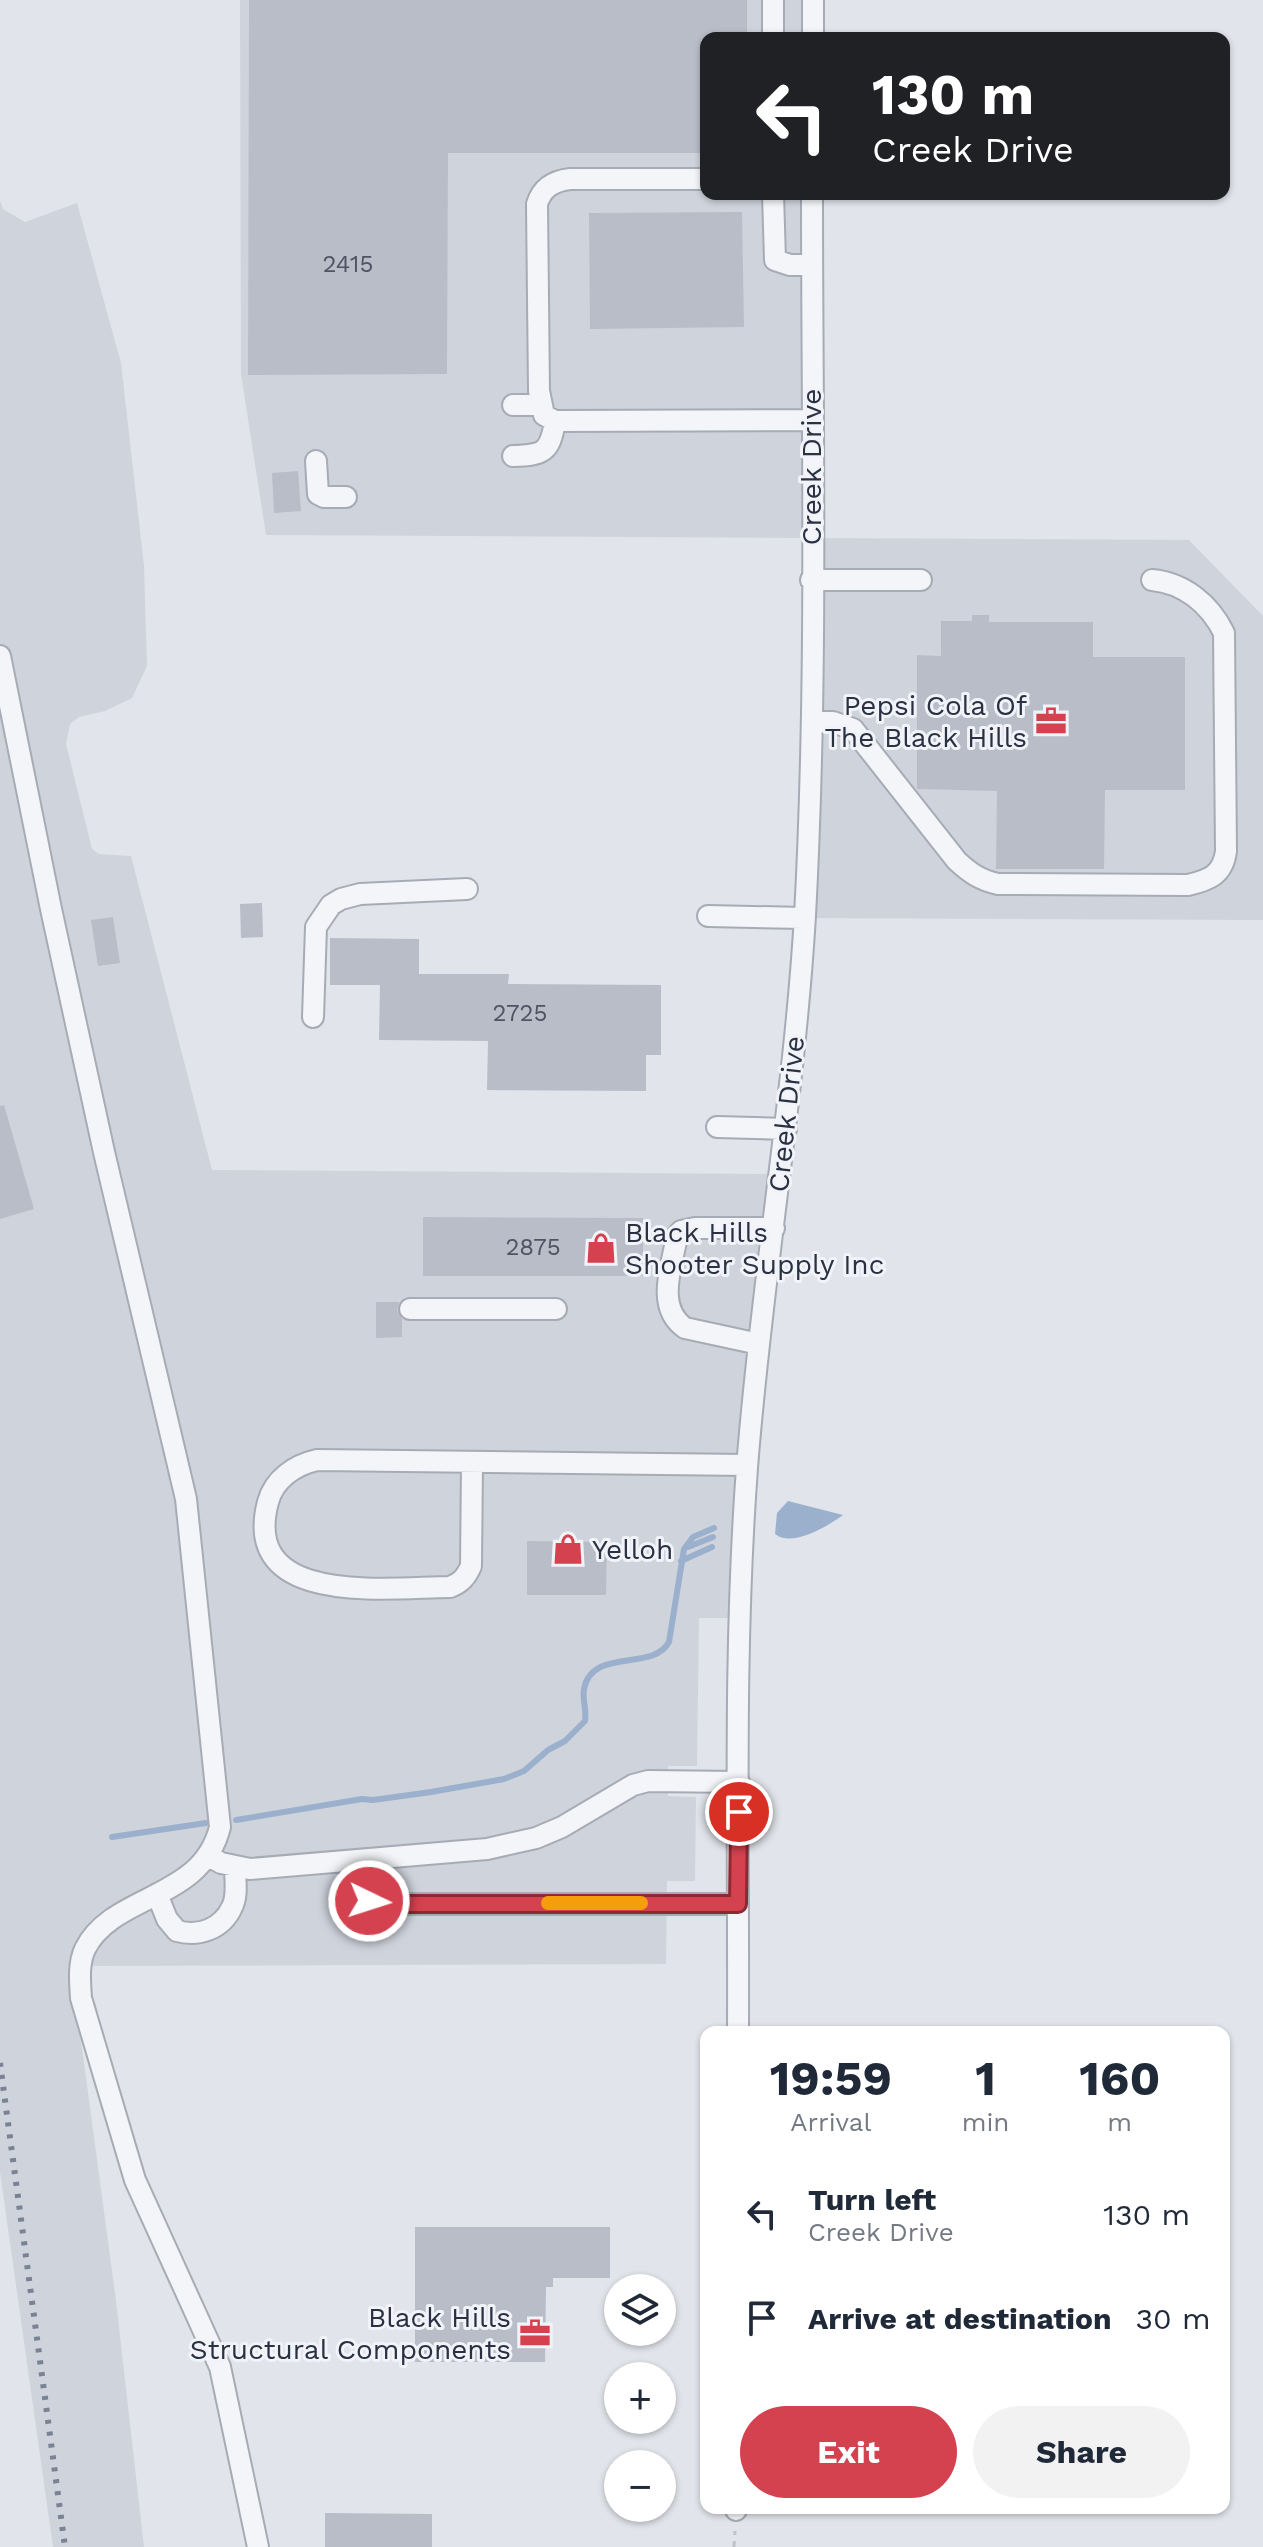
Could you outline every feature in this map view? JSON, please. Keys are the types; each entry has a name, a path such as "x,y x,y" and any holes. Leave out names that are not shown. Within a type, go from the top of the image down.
{"street":[{"path":"773,0 773,32"},
{"path":"813,0 813,32"},
{"path":"700,179 570,179 548,185 540,194 537,204 540,405 544,415 555,421 812,420"},
{"path":"773,200 775,260 790,265 812,265"},
{"name":"Creek Drive","path":"738,2026 740,1586 747,1465 786,1129 804,918 812,722 812,200"},
{"path":"513,405 540,405"},
{"path":"513,456 535,456 546,450 555,421"},
{"path":"316,461 318,494 346,497"},
{"path":"811,580 921,580"},
{"path":"812,722 833,722 853,729 957,861 971,874 984,880 998,884 1188,885 1205,881 1217,874 1224,864 1226,851 1224,633 1218,620 1186,589 1152,580"},
{"path":"0,656 104,1152 186,1499 220,1827 217,1841 199,1868 116,1917 85,1948 80,1976 81,1998 135,2180 220,2367 258,2547"},
{"path":"313,1017 316,927 331,905 360,894 467,889"},
{"path":"708,916 804,918"},
{"path":"717,1127 786,1129"},
{"path":"759,1344 685,1328 670,1309 668,1285 677,1236 681,1231 695,1228 774,1228"},
{"path":"410,1309 556,1309"},
{"path":"648,1310 670,1309"},
{"path":"472,1463 471,1566 467,1576 458,1584 450,1587 321,1584 289,1572 270,1551 266,1534 268,1500 276,1484 290,1471 317,1460 747,1465"},
{"path":"209,1856 235,1868 250,1869 487,1849 536,1838 562,1827 633,1785 648,1781 739,1782"},
{"path":"358,1861 357,1886 362,1896 369,1901 385,1904 738,1904"},
{"path":"157,1894 167,1919 177,1931 203,1933 224,1919 233,1906 235,1868"}],"shaded area":[{"path":"240,0 813,0 813,32 700,32 700,200 812,200 811,538 266,535 241,374"},
{"path":"0,201 3,209 25,222 77,203 121,363 144,566 147,666 132,698 105,711 79,717 70,724 66,744 92,849 99,854 131,856 212,1170 780,1174 740,1618 699,1618 697,1766 668,1766 668,1796 696,1797 695,1881 667,1881 666,1964 71,1966 116,2301 144,2547 53,2547 0,2172"},
{"path":"811,538 1189,540 1263,616 1263,920 805,918"}],"water":[{"path":"788,1501 843,1515 810,1534 782,1538 775,1534 777,1513"}],"building":[{"path":"249,0 747,0 747,32 700,32 700,153 448,153 447,374 248,375"},
{"path":"742,212 744,327 590,329 589,213"},
{"path":"298,471 301,511 274,513 272,473"},
{"path":"972,615 989,615 989,622 1093,622 1093,657 1185,657 1185,790 1105,790 1104,869 996,869 997,791 917,789 917,655 941,656 941,621 972,621"},
{"path":"262,903 263,937 241,938 240,904"},
{"path":"113,917 120,963 98,966 91,920"},
{"path":"330,938 419,939 419,974 509,974 508,984 661,985 661,1055 646,1055 646,1091 487,1090 488,1041 379,1040 380,985 330,985"},
{"path":"4,1105 34,1209 0,1219 0,1106"},
{"path":"423,1217 643,1218 643,1276 423,1276"},
{"path":"376,1302 399,1302 397,1310 402,1319 402,1337 376,1338"},
{"path":"527,1541 607,1542 606,1595 527,1595"},
{"path":"415,2227 610,2227 610,2274 604,2274 604,2278 553,2278 553,2287 546,2287 545,2362 415,2362"},
{"path":"325,2513 432,2514 432,2547 325,2547"}],"waterway":[{"path":"236,1820 362,1799 431,1792 504,1779 524,1771 548,1750 565,1741 585,1721 584,1689 589,1676 598,1668 610,1664 650,1656 661,1651 669,1642 684,1549 693,1537 714,1528"},
{"path":"688,1547 713,1537"},
{"path":"681,1561 712,1547"},
{"path":"112,1837 206,1823"}],"railway":[{"path":"0,2063 65,2547"}],"slow traffic":[{"path":"548,1903 641,1903"}],"place":[{"name":"Pepsi Cola Of The Black Hills","path":"1051,721"},
{"name":"Black Hills Shooter Supply Inc","path":"601,1248"},
{"name":"Yelloh","path":"568,1549"},
{"name":"Black Hills Structural Components","path":"535,2333"}],"route":[{"path":"369,1901 385,1904 738,1904 739,1812"}]}
